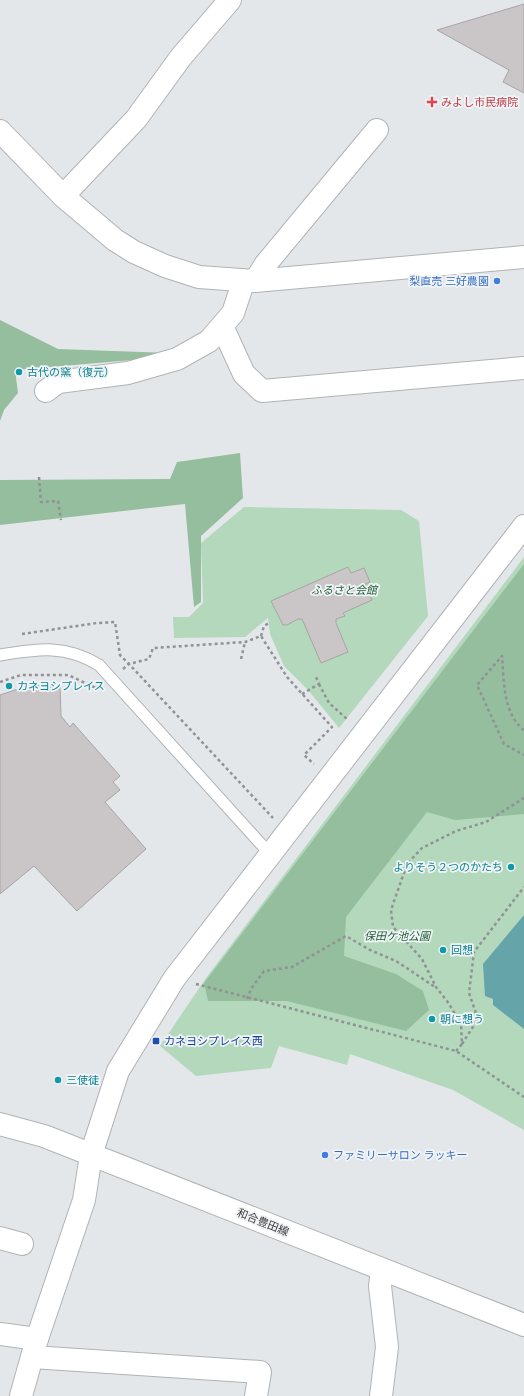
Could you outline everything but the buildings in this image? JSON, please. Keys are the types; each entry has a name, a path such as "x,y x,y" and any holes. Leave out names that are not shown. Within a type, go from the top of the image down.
{"street":[{"path":"62,196 136,119 181,57 230,0"},
{"path":"46,391 58,382 128,373 177,359 209,341 233,313 249,281 265,265 377,130"},
{"path":"0,131 62,196 115,240 134,252 165,266 199,277 249,281 524,257"},
{"path":"222,326 244,374 262,391 524,368"},
{"path":"21,1396 35,1348 84,1200 91,1155 118,1071 174,979 269,853 524,526"},
{"name":"和合豊田線","path":"0,1124 44,1136 91,1155 137,1171 382,1270 524,1325"},
{"path":"0,1238 22,1244"},
{"path":"382,1270 380,1286 388,1347 382,1396"},
{"path":"0,1334 35,1348 260,1372 256,1396"}],"lane":[{"path":"0,655 40,649 71,652 86,657 99,665 269,853"}],"path":[{"path":"39,477 40,502 58,501 61,520"},
{"path":"15,635 97,623 115,622 120,655 276,821"},
{"path":"270,623 264,626 261,636 287,677 332,727 304,755 317,767"},
{"path":"100,690 129,664 149,659 153,648 245,642 261,636"},
{"path":"241,660 241,653 245,642"},
{"path":"524,730 517,724 505,696 502,656 477,685 504,744 524,754"},
{"path":"0,682 21,675 68,675 88,684"},
{"path":"316,677 318,684 329,702 351,723"},
{"path":"302,694 318,684"},
{"path":"462,1044 461,1023 436,987 422,959 393,927 391,910 407,864 422,848 456,831 486,822 524,798"},
{"path":"456,1051 478,1019 469,993 474,952 524,887"},
{"path":"247,999 251,989 264,971 292,967 346,936 370,950 396,961 436,987"},
{"path":"195,984 247,999 456,1051 524,1097"}],"green space":[{"path":"0,320 58,349 169,353 144,359 15,370 18,393 4,410 0,421"},
{"path":"240,453 243,498 201,536 201,602 194,607 185,504 0,525 0,480 170,479 177,462"},
{"name":"ふるさと会館","path":"244,507 401,510 419,521 428,616 339,728 308,690 284,666 270,634 268,618 245,637 174,638 173,617 189,617 203,603 201,543"},
{"name":"保田ケ池公園","path":"524,557 524,1130 453,1090 350,1054 347,1065 279,1046 271,1068 196,1076 160,1046 206,978"},
{"path":"524,564 524,814 455,820 427,812 346,917 344,956 396,974 423,991 429,1010 406,1031 287,1001 208,1001 204,983"}],"water":[{"path":"524,915 524,1029 493,1005 493,999 485,996 483,964"}],"place":[{"name":"みよし市民病院","path":"432,102"},
{"name":"梨直売 三好農園","path":"497,281"},
{"name":"古代の窯（復元）","path":"19,372"},
{"name":"カネヨシプレイス","path":"9,686"},
{"name":"よりそう２つのかたち","path":"511,867"},
{"name":"回想","path":"443,950"},
{"name":"朝に想う","path":"432,1019"},
{"name":"カネヨシプレイス西","path":"156,1041"},
{"name":"三使徒","path":"58,1080"},
{"name":"ファミリーサロン ラッキー","path":"325,1155"}]}
